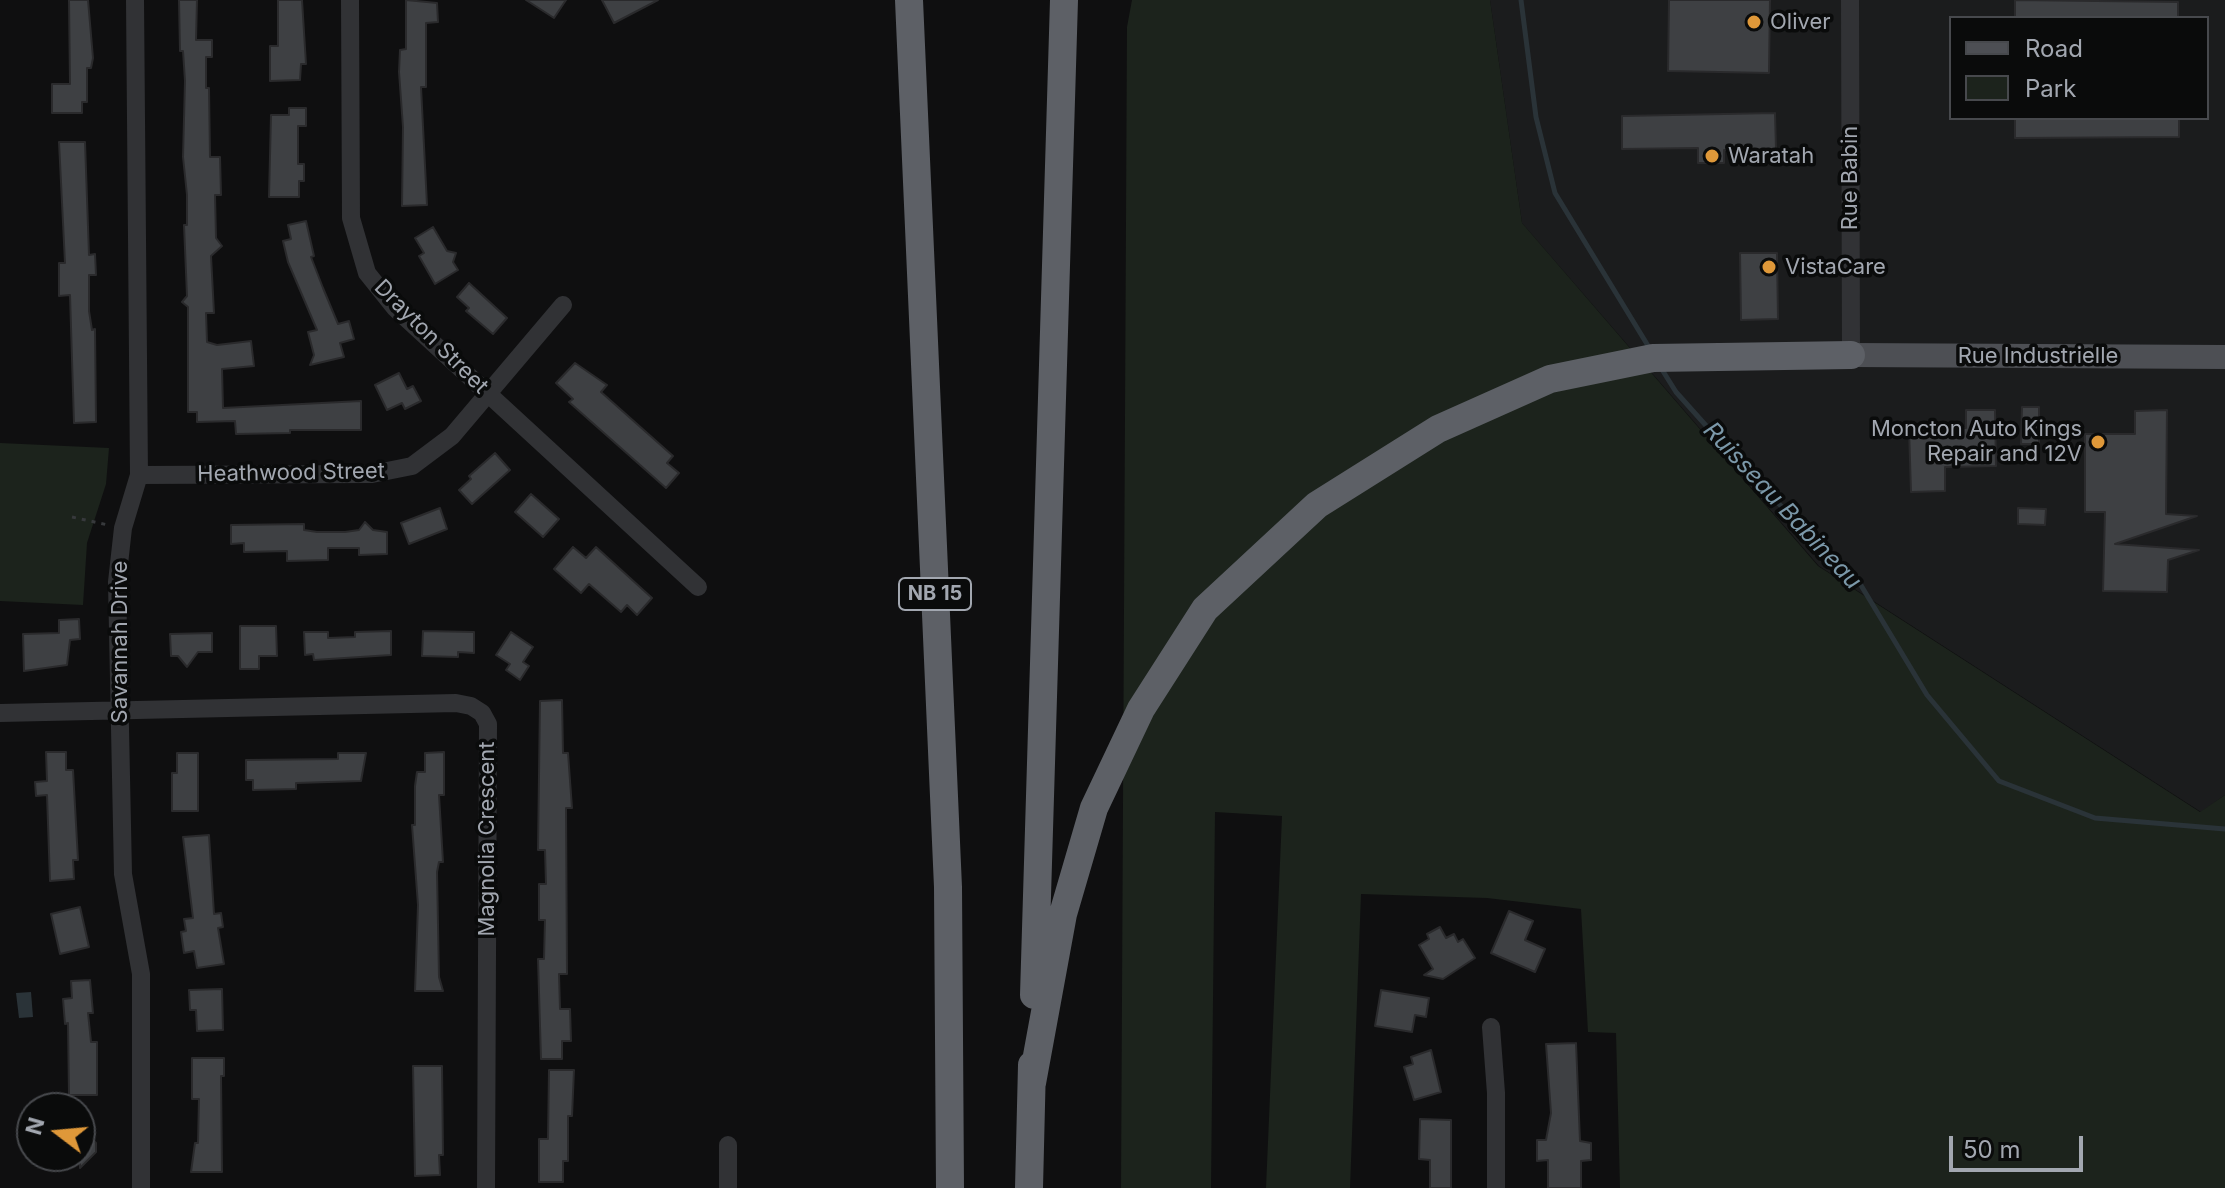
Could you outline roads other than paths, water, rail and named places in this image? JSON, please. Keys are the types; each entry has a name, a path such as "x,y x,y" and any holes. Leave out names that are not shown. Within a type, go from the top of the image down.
{"highway":[{"name":"NB 15","path":"909,0 948,887 950,1188"},
{"path":"1029,1188 1064,0"},
{"path":"1032,1083 1063,914 1094,808 1141,709 1205,609 1317,505 1438,429 1550,379 1653,358 1851,355"}],"main road":[{"name":"Rue Industrielle","path":"1851,355 2225,357"}],"street":[{"name":"Savannah Drive","path":"135,0 139,475 123,528 117,582 123,874 141,974 141,1188"},
{"name":"Drayton Street","path":"350,0 351,218 360,258 375,285 395,308 698,587"},
{"name":"Rue Babin","path":"1850,0 1851,355"},
{"name":"Heathwood Street","path":"139,475 372,474 401,470 437,450 563,305"},
{"name":"Magnolia Crescent","path":"119,712 456,703 471,706 482,713 488,724 486,1188"},
{"path":"0,713 119,712"},
{"path":"1491,1027 1496,1093 1496,1188"},
{"path":"728,1145 728,1188"}],"waterway":[{"name":"Ruisseau Babineau","path":"1521,0 1536,117 1555,193 1650,349"},
{"name":"Ruisseau Babineau","path":"1661,368 1676,392 1760,486 1856,577 1927,695 1999,781 2095,818 2225,829"}],"place":[{"name":"Oliver","path":"1754,22"},
{"name":"Waratah","path":"1712,156"},
{"name":"VistaCare","path":"1769,267"},
{"name":"Moncton Auto Kings Repair and 12V","path":"2098,442"}]}
